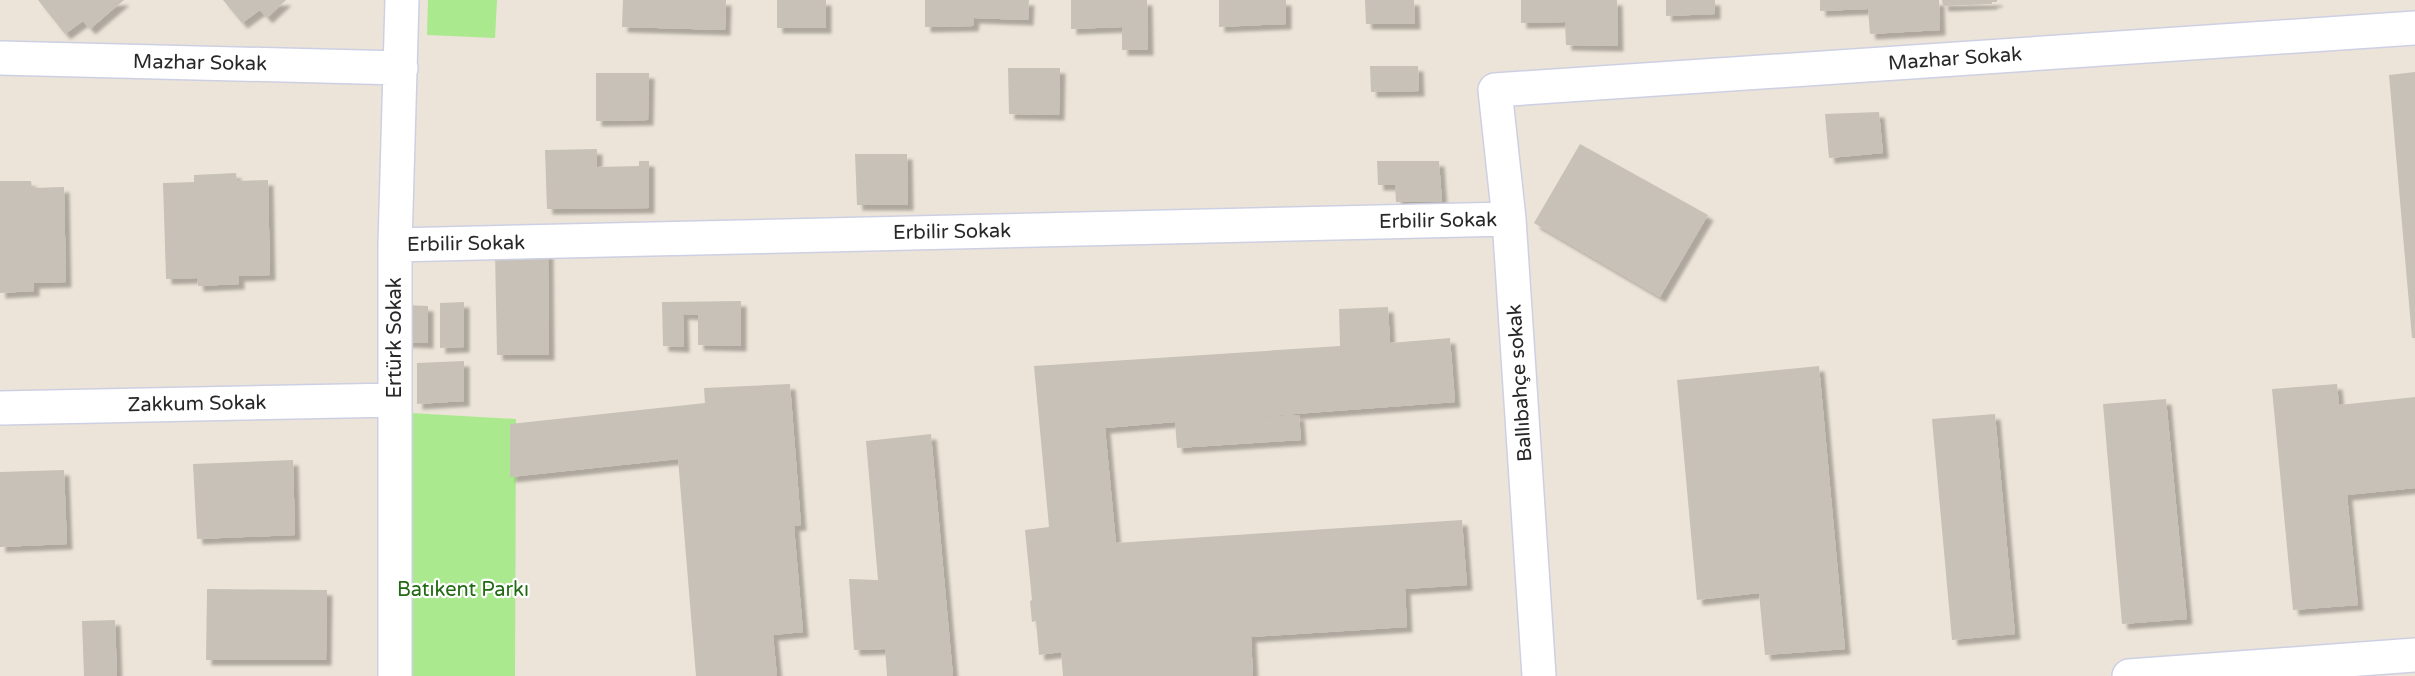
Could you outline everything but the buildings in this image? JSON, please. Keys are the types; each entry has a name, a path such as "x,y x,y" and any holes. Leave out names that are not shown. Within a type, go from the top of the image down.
{"street":[{"name":"Ertürk Sokak","path":"395,676 394,245 402,0"},
{"name":"Mazhar Sokak","path":"1495,90 2415,28"},
{"name":"Mazhar Sokak","path":"0,58 401,68"},
{"name":"Ballıbahçe sokak","path":"1495,90 1509,219 1539,676"},
{"name":"Erbilir Sokak","path":"394,245 1509,219"},
{"name":"Zakkum Sokak","path":"0,408 395,400"},
{"path":"2129,676 2415,655"}],"green space":[{"path":"428,0 497,0 495,38 427,35"},
{"name":"Batıkent Parkı","path":"411,413 516,419 515,676 410,676"}]}
